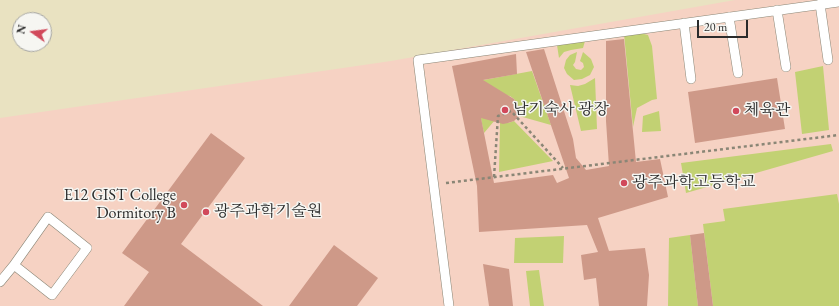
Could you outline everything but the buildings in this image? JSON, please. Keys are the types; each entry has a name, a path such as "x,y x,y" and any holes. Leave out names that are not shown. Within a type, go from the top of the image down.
{"lane":[{"path":"448,306 418,60 839,2"},
{"path":"820,4 828,60"},
{"path":"777,10 786,67"},
{"path":"729,17 738,73"},
{"path":"684,23 691,79"},
{"path":"0,282 48,217 87,248 52,295 14,265"}],"path":[{"path":"494,177 498,116 511,111 563,168"},
{"path":"433,184 839,135"}],"shaded area":[{"path":"735,0 839,0 839,306 0,306 0,118 391,61"}],"green space":[{"path":"640,33 648,35 652,46 657,99 637,108 633,127 624,34"},
{"path":"585,41 583,48 564,52 559,58 557,45"},
{"path":"577,52 573,65 576,69 581,70 584,67 583,63 580,61 583,52 591,59 594,67 590,75 582,79 574,80 567,74 564,68 566,60 570,55"},
{"path":"823,66 829,130 802,134 795,72"},
{"path":"532,71 551,125 519,116 519,107 514,99 510,96 502,95 495,120 484,133 473,82"},
{"path":"595,78 597,129 581,131 570,85 578,86"},
{"path":"659,111 661,131 642,132 643,116"},
{"path":"514,121 553,161 499,172 500,123"},
{"path":"831,144 833,151 686,193 681,163"},
{"path":"837,194 839,204 839,306 713,306 703,224 725,221 723,209"},
{"path":"690,235 698,306 668,306 669,238"},
{"path":"564,236 563,263 514,263 515,238"},
{"path":"539,270 544,306 530,306 526,271"}],"place":[{"name":"남기숙사 광장","path":"505,110"},
{"name":"체육관","path":"736,111"},
{"name":"광주과학고등학교","path":"624,183"},
{"name":"E12 GIST College Dormitory B","path":"184,205"},
{"name":"광주과학기술원","path":"206,212"}]}
